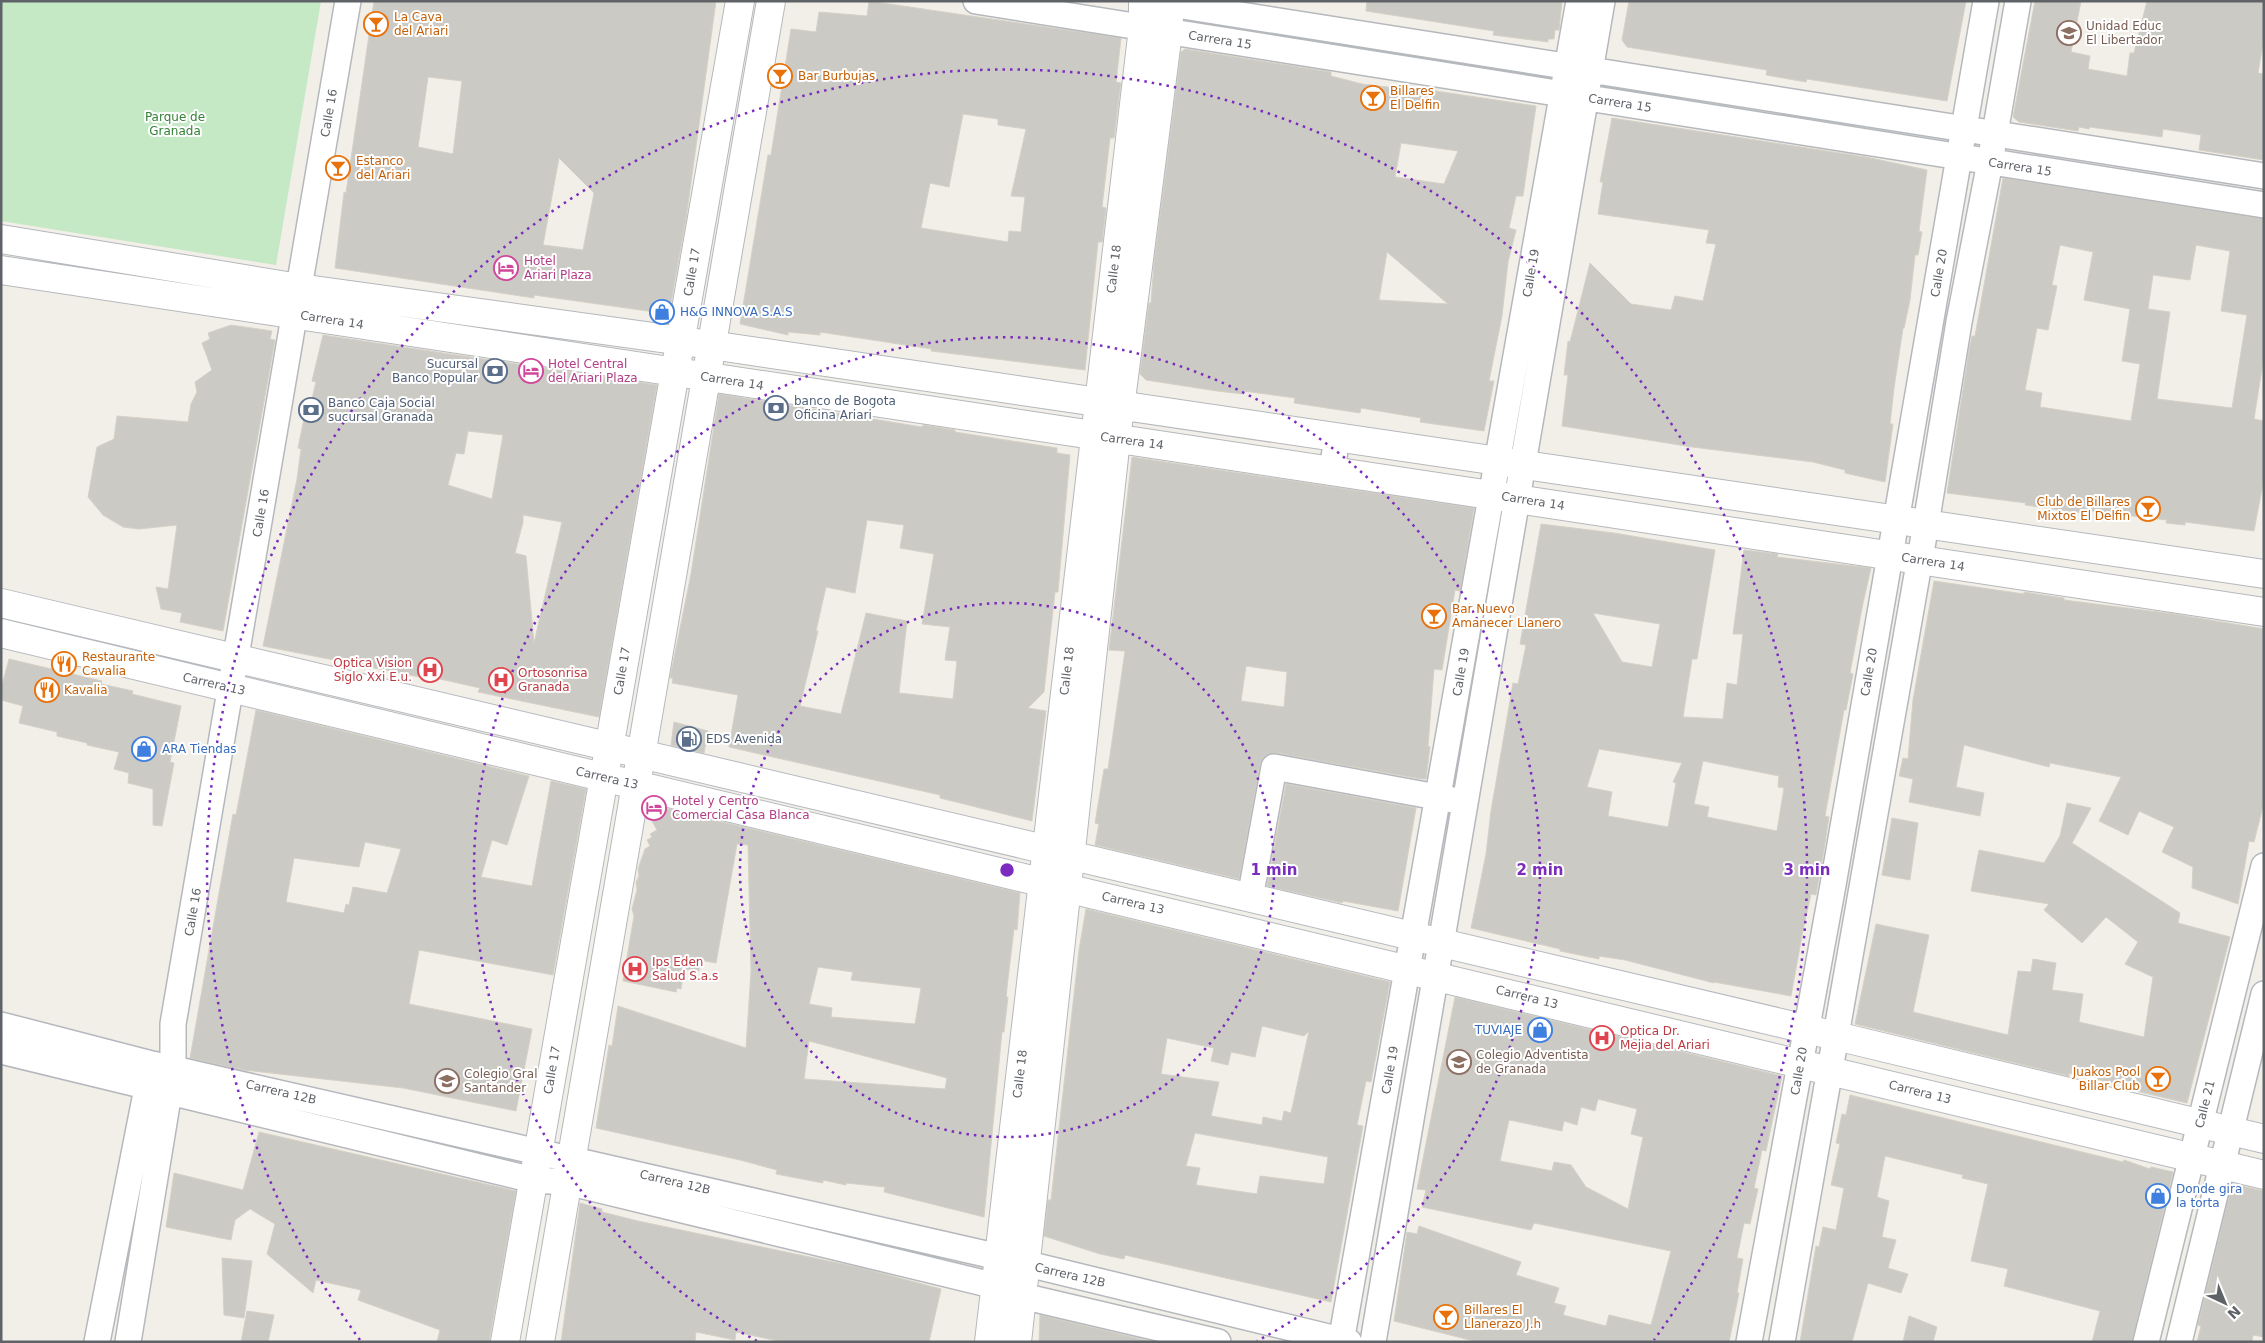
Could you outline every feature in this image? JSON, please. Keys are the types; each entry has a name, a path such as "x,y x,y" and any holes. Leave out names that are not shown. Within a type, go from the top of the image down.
{"street":[{"name":"Calle 16","path":"97,1342 174,1024 348,1"},
{"name":"Calle 17","path":"505,1342 740,1"},
{"path":"540,1342 710,345 771,1"},
{"name":"Carrera 15","path":"976,1 1157,11 1579,68 2264,176"},
{"name":"Calle 19","path":"1373,1342 1485,689 1505,497 1579,68 1579,1"},
{"name":"Calle 19","path":"1579,68 1602,1"},
{"name":"Calle 20","path":"1749,1342 1800,1064 1986,1"},
{"path":"1782,1342 1920,560 1959,322 1990,162 2018,1"},
{"name":"Carrera 15","path":"1157,11 1575,96 2264,205"},
{"name":"Calle 18","path":"990,1342 999,1257 1058,853 1105,437 1157,11"},
{"path":"1751,124 1753,96"},
{"path":"1,239 299,288 680,340 2264,574"},
{"name":"Carrera 14","path":"1,270 2264,612"},
{"path":"1931,317 1959,322"},
{"path":"1177,448 1180,414"},
{"path":"1332,471 1337,437"},
{"name":"Calle 19","path":"1344,1341 1368,1193 1458,684 1505,497"},
{"path":"1,603 1836,1036 2264,1139"},
{"name":"Carrera 13","path":"1,633 2264,1175"},
{"path":"1458,684 1485,689"},
{"path":"1250,898 1274,767 1465,802"},
{"name":"Calle 21","path":"2146,1342 2264,866"},
{"name":"Calle 18","path":"1017,1342 1025,1265 1054,884"},
{"path":"2179,1342 2264,994"},
{"name":"Carrera 12B","path":"1,1025 161,1077 533,1180 569,1170 999,1257 1025,1265 1344,1341"},
{"name":"Carrera 12B","path":"1,1051 161,1077 538,1151 569,1170 996,1286 1022,1296 1218,1342"},
{"name":"Calle 16","path":"128,1342 161,1077"},
{"path":"1368,1193 1399,1194"}],"green space":[{"name":"Parque de Granada","path":"1,1 321,1 276,265 1,221"}],"building":[{"path":"374,1 716,1 686,219 669,314 534,295 534,298 335,268 344,192 346,193","holes":["428,77 462,81 453,154 418,147","559,158 594,193 583,250 543,245"]},
{"path":"869,1 1121,38 1116,82 1121,83 1114,138 1110,138 1102,207 1106,208 1102,242 1098,242 1085,370 931,351 932,349 820,332 820,335 788,332 788,335 740,324 768,155 771,155 791,29 816,32 819,12 867,16","holes":["963,114 998,119 998,125 1026,129 1011,196 1025,197 1021,232 1009,231 1008,242 921,228 930,183 949,187"]},
{"path":"1367,1 1562,1 1559,30 1555,30 1554,39 1548,39 1548,42 1493,35 1494,31 1366,11"},
{"path":"1629,1 1966,1 1947,101 1807,79 1806,82 1766,75 1767,70 1627,47 1622,40"},
{"path":"2035,1 2081,1 2071,52 2090,56 2088,69 2127,76 2130,53 2134,53 2147,1 2264,1 2264,37 2258,73 2264,74 2264,160 2199,150 2201,135 2163,129 2162,137 2090,127 2089,129 2079,127 2078,131 2019,122 2013,117"},
{"path":"1185,49 1331,72 1331,76 1362,84 1396,88 1396,85 1536,106 1523,196 1516,196 1509,228 1516,230 1508,262 1502,316 1489,381 1494,381 1484,431 1420,422 1421,418 1361,408 1360,413 1294,403 1295,398 1243,391 1243,394 1217,391 1146,380 1140,374 1149,303 1151,303 1154,263 1181,52","holes":["1401,143 1458,151 1444,184 1395,177","1387,252 1448,304 1379,300"]},
{"path":"1612,118 1866,157 1927,170 1919,231 1922,232 1918,255 1915,255 1910,300 1903,328 1894,388 1890,424 1893,424 1885,482 1845,473 1845,470 1813,462 1692,447 1562,426 1568,375 1564,375 1568,341 1570,342 1590,263 1631,304 1671,310 1675,296 1703,301 1716,244 1706,243 1709,230 1598,214 1603,182 1600,182"},
{"path":"2003,178 2264,219 2264,356 2254,419 2264,421 2264,478 2254,531 2185,522 2185,525 2166,523 2167,520 2083,510 2083,513 2025,505 2026,503 1947,493 1969,351 1972,336 1975,336","holes":["2060,245 2093,252 2084,300 2130,309 2122,361 2140,364 2131,421 2040,407 2042,393 2025,390 2037,328 2048,330 2057,286 2052,285","2196,245 2230,251 2221,311 2247,315 2232,408 2157,399 2170,312 2148,309 2153,275 2190,280"]},
{"path":"231,325 272,331 270,339 275,340 223,631 180,622 182,613 161,609 156,587 168,589 177,525 139,529 123,527 103,515 88,497 97,447 114,439 117,416 188,422 191,404 197,392 195,382 212,370 202,343 210,339 208,333"},
{"path":"323,335 657,385 599,717 478,692 480,688 431,677 430,679 263,646 297,479 301,449 298,448 305,414 308,415 316,382 312,381","holes":["468,431 503,435 492,499 448,485 456,453 464,454","523,515 562,522 534,643 526,556 515,553"]},
{"path":"719,394 922,427 923,425 955,430 955,432 1057,448 1057,453 1070,455 1058,592 1055,592 1044,692 1028,708 1046,711 1032,821 940,798 940,795 729,747 738,695 672,683 673,678 670,678 691,574","holes":["867,520 904,525 900,548 934,554 922,624 950,627 945,660 957,661 953,699 899,693 907,621 866,613 841,714 800,706 818,631 816,631 826,587 855,593"]},
{"path":"1132,457 1474,508 1460,591 1455,590 1442,670 1434,669 1428,746 1430,747 1426,779 1277,753 1269,754 1263,758 1260,764 1239,879 1095,845 1099,824 1095,823 1104,769 1108,769 1125,651 1109,650","holes":["1246,666 1287,672 1284,707 1241,701"]},
{"path":"1541,524 1614,533 1715,550 1697,659 1692,659 1683,717 1723,719 1727,683 1737,685 1743,634 1733,634 1744,550 1778,554 1777,557 1871,568 1850,673 1853,674 1846,710 1844,710 1825,816 1829,817 1816,895 1811,894 1791,996 1714,983 1625,960 1599,956 1599,959 1560,951 1560,949 1471,928 1486,854 1491,811 1513,683 1518,684 1526,645 1520,644","holes":["1593,613 1660,624 1652,667 1622,662","1599,749 1682,763 1673,782 1676,783 1668,827 1608,816 1612,792 1587,787","1703,761 1779,776 1778,787 1784,788 1777,831 1707,817 1709,807 1694,804"]},
{"path":"1934,581 2024,594 2024,592 2064,598 2064,600 2174,614 2264,629 2264,802 2254,842 2249,841 2238,904 2192,888 2193,867 2162,852 2174,827 2139,811 2128,835 2099,821 2121,777 2050,763 2049,767 1964,745 1956,787 1984,793 1980,816 1909,802 1913,779 1899,776 1903,758 1908,759 1913,700"},
{"path":"9,659 102,681 101,684 133,691 132,694 181,706 170,762 174,763 162,826 153,825 153,789 128,783 129,773 114,769 119,752 87,745 87,743 57,736 57,732 19,723 23,706 1,700 1,689"},
{"path":"256,710 529,776 507,845 492,840 481,877 532,886 551,781 586,789 553,975 419,950 409,1004 532,1029 516,1111 403,1088 244,1070 190,1058 233,814 236,815","holes":["365,842 401,849 387,893 353,887 349,905 346,904 344,913 286,902 294,858 359,867"]},
{"name":"EDS Avenida","path":"674,722 708,731 704,753 671,745"},
{"path":"1286,784 1416,808 1398,911 1343,901 1342,903 1267,886"},
{"path":"2067,803 2091,808 2072,843 2180,913 2178,923 2230,937 2187,1103 2136,1091 2136,1088 2069,1073 2069,1076 1855,1024 1876,924 1929,935 1913,1012 2008,1035 2018,971 2031,972 2033,959 2056,963 2052,990 2083,994 2079,1022 2144,1037 2153,977 2125,964 2138,942 2106,917 2082,943 2044,910 2049,904 1971,891 1979,850 2044,863 2060,836"},
{"path":"664,808 1020,893 1017,930 1014,929 1008,979 1004,1032 1002,1032 984,1217 884,1192 885,1187 846,1183 846,1185 823,1180 823,1183 776,1174 777,1170 740,1160 596,1128 609,1045 612,1046 618,1006 746,1048 751,971 748,845 737,844 716,963 700,960 699,971 684,969 681,989 677,988 676,992 623,981 634,916 632,909 637,890 638,869 645,849 650,846 647,840 652,837 650,834 657,830 652,821 658,818 655,812","holes":["818,967 853,972 851,980 921,988 915,1024 831,1017 832,1008 809,1004","809,1041 947,1078 945,1089 804,1079"]},
{"path":"1892,818 1918,823 1910,880 1882,875"},
{"path":"1086,909 1390,982 1371,1082 1366,1081 1357,1125 1363,1126 1331,1302 1125,1255 1124,1259 1100,1254 1044,1236 1048,1200 1051,1200 1079,950","holes":["1262,1026 1304,1036 1309,1031 1291,1113 1284,1111 1282,1121 1263,1117 1262,1125 1211,1116 1219,1082 1161,1074 1167,1038 1214,1048 1211,1061 1228,1065 1231,1052 1255,1057","1195,1133 1328,1157 1324,1184 1260,1176 1257,1194 1196,1185 1200,1168 1186,1166"]},
{"path":"1455,997 1782,1076 1766,1151 1762,1150 1754,1188 1758,1189 1750,1224 1744,1223 1737,1258 1743,1259 1737,1293 1739,1293 1729,1342 1478,1342 1394,1321 1407,1232 1417,1234 1419,1226 1521,1262 1516,1275 1559,1288 1554,1303 1566,1306 1563,1315 1606,1326 1609,1315 1651,1325 1671,1251 1534,1223 1531,1230 1422,1207 1426,1190 1417,1189","holes":["1598,1099 1637,1109 1631,1134 1643,1137 1628,1209 1586,1187 1571,1165 1554,1162 1552,1171 1500,1161 1509,1120 1562,1131 1564,1121 1577,1125 1581,1107 1595,1111"]},
{"path":"1850,1095 2123,1162 2124,1160 2150,1169 2151,1167 2173,1172 2132,1342 2092,1342 2100,1311 2004,1286 2008,1269 1971,1261 1988,1184 1962,1178 1963,1175 1885,1156 1877,1197 1889,1201 1882,1237 1896,1240 1888,1268 1908,1274 1901,1293 1868,1283 1852,1342 1800,1342 1816,1246 1819,1247 1823,1227 1836,1230 1844,1188 1831,1185 1840,1144 1836,1143 1842,1114 1846,1115"},
{"path":"259,1132 516,1191 489,1342 437,1342 440,1330 358,1300 361,1290 316,1280 313,1293 267,1254 275,1224 250,1209 235,1220 231,1240 166,1227 174,1173 243,1190"},
{"path":"2232,1184 2264,1191 2264,1337 2253,1335 2252,1342 2197,1342 2201,1326 2198,1325"},
{"path":"580,1203 602,1209 602,1212 638,1221 862,1268 941,1289 929,1342 783,1342 736,1332 735,1340 696,1332 695,1342 561,1342"},
{"path":"222,1258 252,1261 244,1318 224,1315"},
{"path":"247,1311 274,1315 268,1342 241,1342"},
{"path":"1040,1315 1149,1341 1149,1342 1039,1342"},
{"path":"1909,1316 1937,1327 1933,1342 1903,1342"}],"place":[{"name":"La Cava del Ariari","path":"376,24"},
{"name":"Unidad Educ El Libertador","path":"2069,33"},
{"name":"Bar Burbujas","path":"780,76"},
{"name":"Billares El Delfin","path":"1373,98"},
{"name":"Estanco del Ariari","path":"338,168"},
{"name":"Hotel Ariari Plaza","path":"506,268"},
{"name":"H&G INNOVA S.A.S","path":"662,312"},
{"name":"Sucursal Banco Popular","path":"495,371"},
{"name":"Hotel Central del Ariari Plaza","path":"531,371"},
{"name":"banco de Bogota Oficina Ariari","path":"776,408"},
{"name":"Banco Caja Social sucursal Granada","path":"311,410"},
{"name":"Club de Billares Mixtos El Delfin","path":"2148,509"},
{"name":"Bar Nuevo Amanecer Llanero","path":"1434,616"},
{"name":"Restaurante Cavalia","path":"64,664"},
{"name":"Optica Vision Siglo Xxi E.u.","path":"430,670"},
{"name":"Ortosonrisa Granada","path":"501,680"},
{"name":"Kavalia","path":"47,690"},
{"name":"EDS Avenida","path":"689,739"},
{"name":"ARA Tiendas","path":"144,749"},
{"name":"Hotel y Centro Comercial Casa Blanca","path":"654,808"},
{"name":"Ips Eden Salud S.a.s","path":"635,969"},
{"name":"TUVIAJE","path":"1540,1030"},
{"name":"Optica Dr. Mejia del Ariari","path":"1602,1038"},
{"name":"Colegio Adventista de Granada","path":"1459,1062"},
{"name":"Juakos Pool Billar Club","path":"2158,1079"},
{"name":"Colegio Gral Santander","path":"447,1081"},
{"name":"Donde gira la torta","path":"2158,1196"},
{"name":"Billares El Llanerazo J.h","path":"1446,1317"}]}
